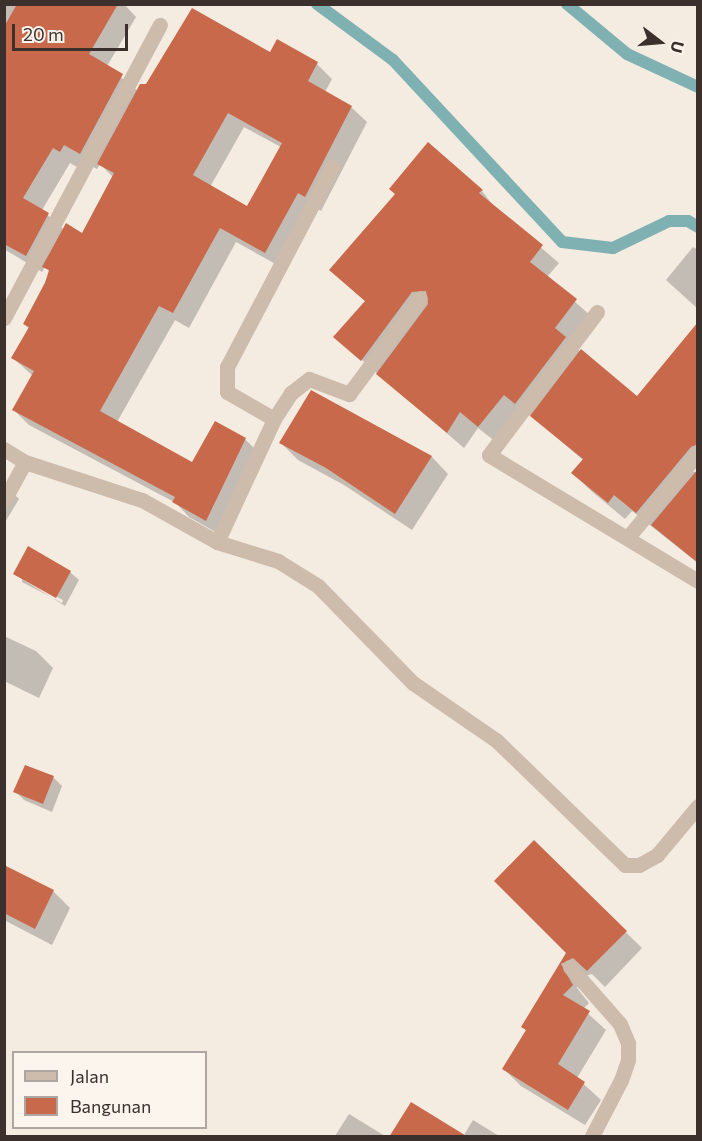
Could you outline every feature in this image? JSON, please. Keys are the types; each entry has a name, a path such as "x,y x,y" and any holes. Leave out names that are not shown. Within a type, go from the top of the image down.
{"street":[{"path":"4,318 160,25"},
{"path":"274,419 227,392 227,367 332,167"},
{"path":"217,542 274,419 291,393 309,379 349,394 420,298"},
{"path":"597,312 489,455 698,581"},
{"path":"4,449 25,462 142,500 217,542 278,561 318,586 413,683 497,741 625,865 639,865 657,855 698,806"},
{"path":"628,537 698,453"},
{"path":"4,500 25,462"},
{"path":"570,967 620,1024 628,1043 628,1060 621,1080 592,1137"}],"building":[{"path":"17,4 118,4 89,54 123,74 80,154 64,145 60,152 53,148 23,198 49,213 26,256 4,244 4,27"},
{"path":"192,8 270,52 277,39 318,62 308,81 352,106 305,197 298,193 265,253 220,228 173,313 159,306 100,411 192,462 215,421 246,438 206,521 172,502 175,497 12,410 34,371 11,358 29,327 23,324 45,283 49,270 42,267 66,223 82,233 114,173 97,164 140,84 146,84","holes":["228,113 282,143 247,206 193,175"]},
{"path":"428,142 483,190 479,193 543,245 530,262 577,299 555,328 566,337 515,404 504,395 478,427 460,412 447,433 376,374 428,304 426,291 412,292 361,361 333,337 365,301 329,270 395,194 389,189"},
{"path":"698,322 698,444 691,447 636,513 614,495 608,503 571,473 583,459 530,416 581,349 637,396"},
{"path":"311,390 432,456 395,514 326,468 279,443"},
{"path":"698,469 698,563 651,525"},
{"path":"28,546 71,571 56,598 13,574"},
{"path":"25,765 54,776 43,804 13,792"},
{"path":"534,840 627,931 587,971 573,958 561,964 573,985 563,995 590,1011 558,1064 585,1082 568,1110 502,1069 526,1030 521,1027 566,953 494,881"},
{"path":"4,865 54,890 35,929 4,913"},
{"path":"411,1102 468,1137 389,1137"}],"waterway":[{"path":"317,4 393,60 562,242 613,248 669,221 688,221 698,227"},
{"path":"567,4 627,54 698,87"}]}
